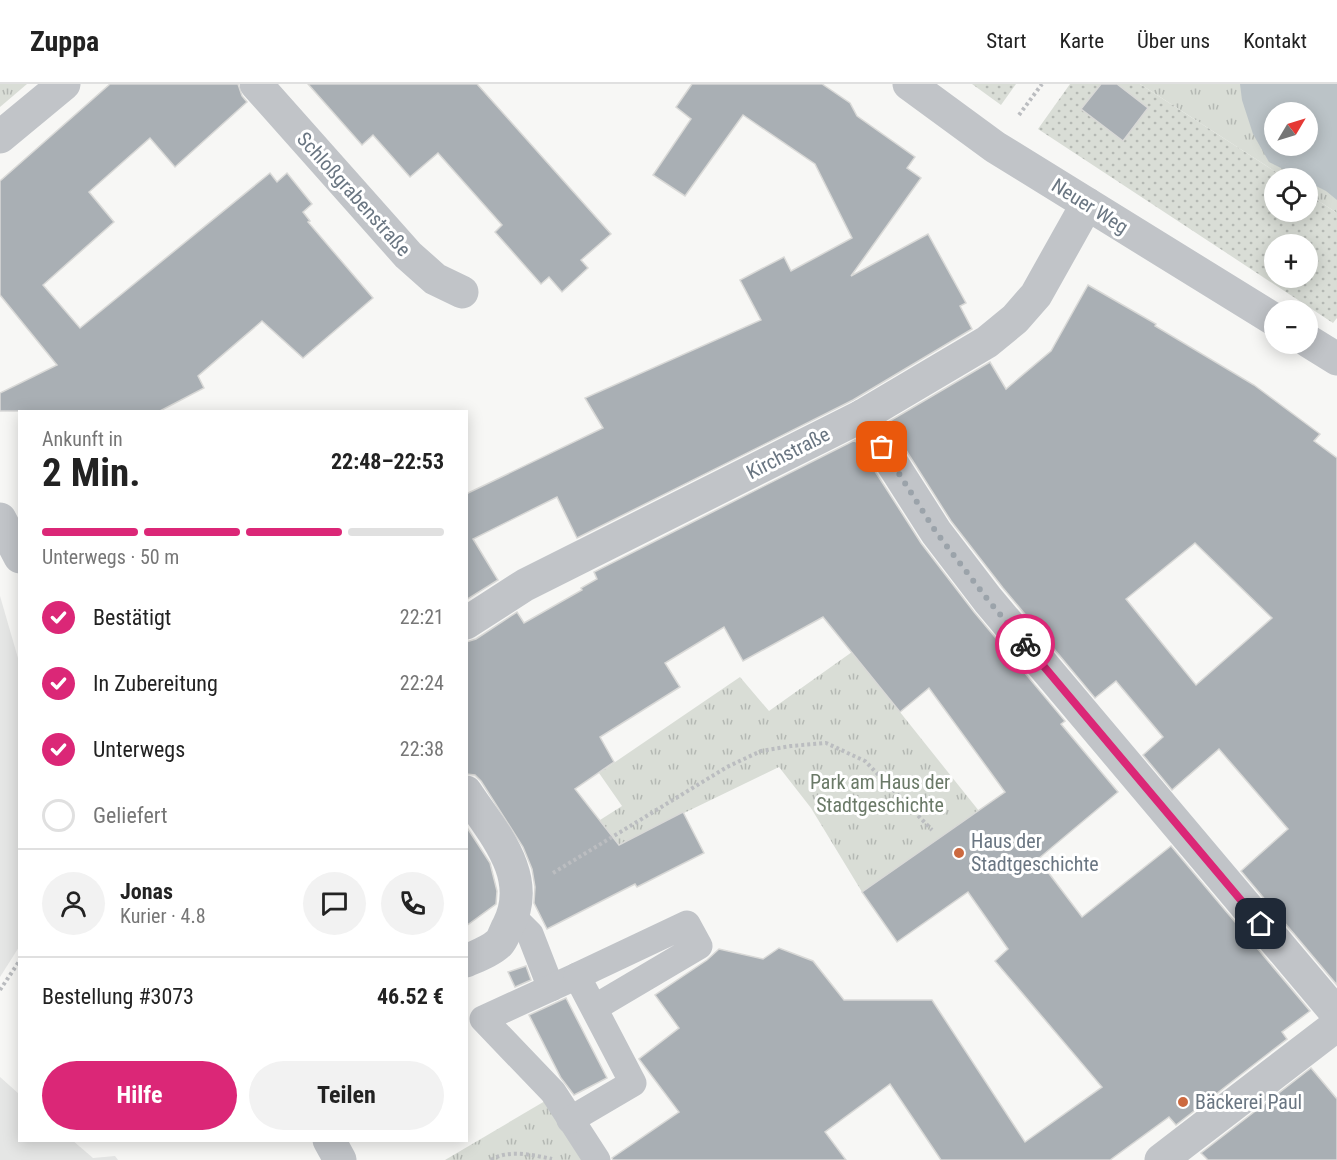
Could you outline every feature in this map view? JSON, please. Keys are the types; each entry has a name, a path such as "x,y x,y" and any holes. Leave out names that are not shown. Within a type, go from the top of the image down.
{"street":[{"path":"0,137 64,84"},
{"name":"Schloßgrabenstraße","path":"256,84 408,255 435,279 462,292"},
{"name":"Neuer Weg","path":"909,84 995,147 1264,314"},
{"name":"Kirchstraße","path":"468,622 525,585 862,416 987,342 1016,319 1036,296 1087,204"},
{"path":"1318,347 1337,359"},
{"path":"862,416 936,532 988,600 1337,1014"},
{"path":"0,519 18,554"},
{"path":"468,795 509,858 517,881 517,900 513,917 500,942 468,960"},
{"path":"1161,1160 1337,1025"},
{"path":"330,1142 340,1160"}],"lane":[{"path":"513,917 530,934 551,988"},
{"path":"594,1008 699,946 687,924 483,1019 553,1092 597,1160"},
{"path":"570,1120 633,1083 577,976"}],"path":[{"path":"517,881 548,876 727,767 761,751 791,746 826,743 865,760 932,830"},
{"path":"0,990 18,963"},
{"path":"491,1160 496,1157 525,1154 554,1160"}],"shaded area":[{"path":"1240,84 1337,84 1337,200 1318,187 1318,168 1281,168 1269,162 1266,156 1318,156 1318,102 1264,102 1264,153 1253,134 1242,100"},
{"path":"0,596 18,658 18,949 0,977"},
{"path":"0,1077 18,1093 18,1142 74,1142 93,1158 115,1156 118,1160 0,1160"}],"green space":[{"path":"0,84 27,84 0,107"},
{"path":"972,84 1016,84 1001,105"},
{"path":"1070,84 1140,84 1270,168 1264,168 1264,222 1318,222 1318,201 1337,213 1337,318 1333,323 1318,313 1318,300 1298,300 1280,288 1318,288 1318,234 1264,234 1264,278 1038,129"},
{"path":"1140,84 1337,84 1337,213 1318,201 1318,168 1270,168"},
{"name":"Park am Haus der Stadtgeschichte","path":"852,652 979,811 862,892 811,808 779,767 616,846 579,845 605,827 600,820 622,806 599,773 740,677 769,711"},
{"path":"545,1101 586,1160 445,1160"}],"building":[{"path":"110,84 238,84 247,102 175,167 150,138 89,192 114,222 43,285 80,328 270,173 277,182 287,173 312,204 303,212 310,221 308,222 373,298 303,358 262,321 198,376 204,388 162,410 0,411 0,393 57,365 0,295 0,181"},
{"path":"308,84 477,84 611,234 581,260 588,268 562,292 549,277 541,284 495,232 502,225 438,153 410,177 373,135 362,145"},
{"path":"692,84 822,84 850,103 857,116 915,157 907,168 921,178 851,276 928,234 966,303 960,306 972,329 853,400 577,538 557,497 473,539 498,580 468,599 468,493 603,428 585,398 761,320 740,280 784,257 791,271 852,238 815,164 743,115 685,196 653,175 691,119 676,107"},
{"path":"1101,84 1117,84 1148,108 1123,141 1081,109"},
{"path":"1088,285 1254,385 1320,434 1314,441 1337,458 1337,985 1241,871 1288,829 1219,749 1172,790 1143,755 1163,737 1116,681 1095,698 1003,588 951,521 888,422 990,362 1006,389 1051,351","holes":["1195,543 1272,618 1196,685 1126,599"]},
{"path":"855,440 921,543 974,612 1065,721 1061,724 1118,792 1038,859 1082,917 1171,846 1310,1011 1282,1032 1287,1039 1176,1125 1169,1117 1110,1160 941,1160 890,1084 825,1132 846,1160 613,1160 612,1158 679,1112 639,1059 679,1028 655,995 707,960 719,949 763,959 779,948 813,961 844,1000 932,1000 1025,1142 1102,1087 995,961 1008,949 968,892 897,942 862,892 1005,792 929,688 900,712 823,617 743,661 724,627 665,663 680,687 600,737 614,762 575,789 619,845 683,812 704,853 637,887 635,884 547,929 534,903 535,887 532,869 523,847 481,781 475,775 468,774 468,641 476,639 517,612 524,623 582,590 581,588 597,579 594,572"},
{"path":"468,829 490,863 497,891 496,904 468,925"},
{"path":"526,966 531,980 515,987 508,972"},
{"path":"566,998 607,1078 574,1095 561,1078 529,1015"},
{"path":"1311,1068 1337,1099 1337,1160 1208,1160 1201,1153"}],"way so far":[{"path":"882,447 936,532 1025,644"}],"place":[{"name":"Haus der Stadtgeschichte","path":"959,853"},
{"name":"Bäckerei Paul","path":"1183,1102"}],"route":[{"path":"1025,644 1261,924"}]}
